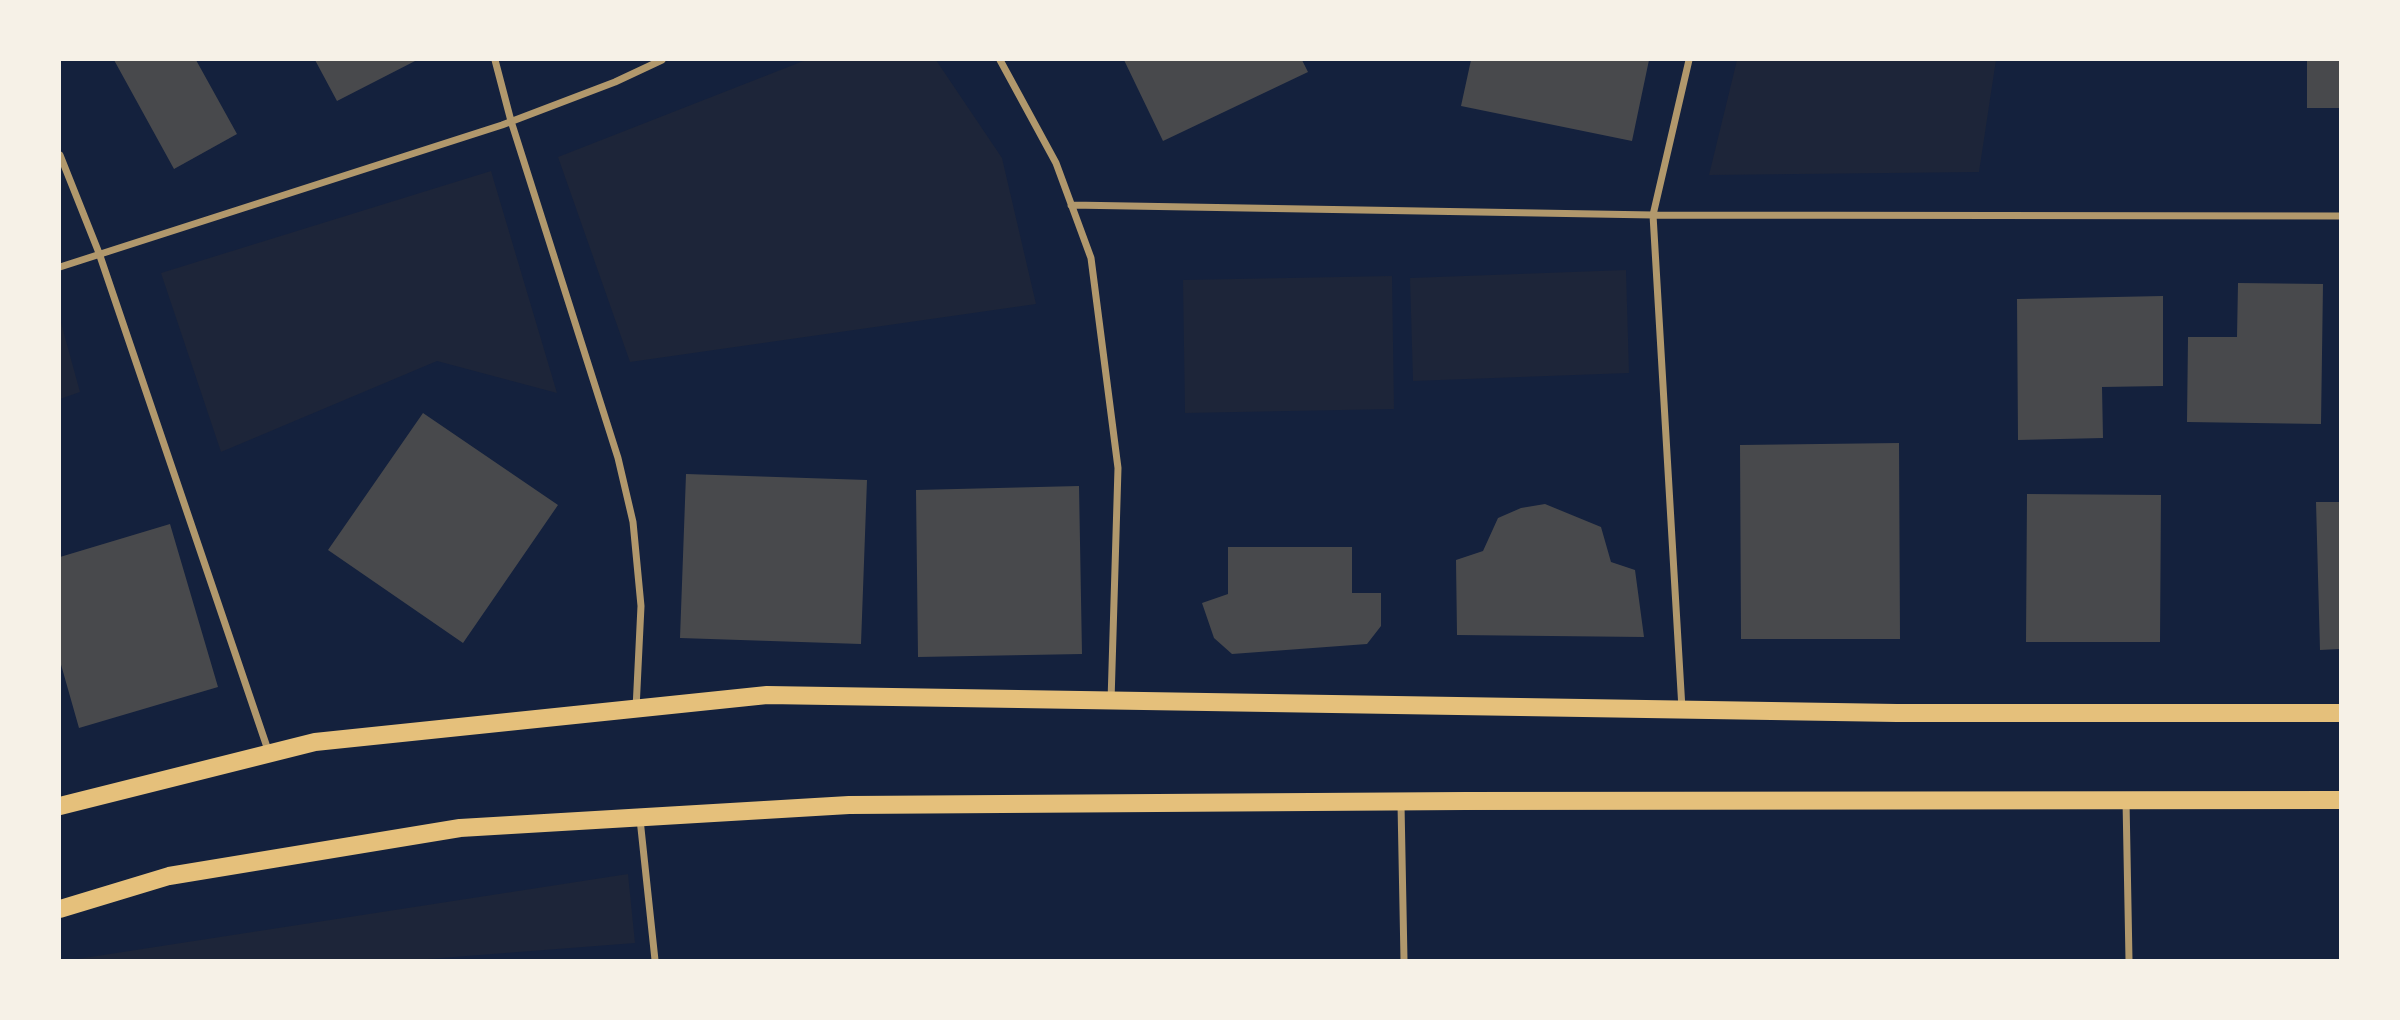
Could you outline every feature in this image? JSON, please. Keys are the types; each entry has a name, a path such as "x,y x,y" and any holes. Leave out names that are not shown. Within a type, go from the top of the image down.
{"main road":[{"path":"60,806 316,742 767,695 1897,713 2340,713"},
{"path":"60,909 169,876 460,828 849,805 1401,801 2340,800"}],"street":[{"path":"495,60 511,121 618,458 633,523 641,607 636,709"},
{"path":"60,267 511,121 615,82 662,60"},
{"path":"1000,60 1056,163 1091,258 1118,468 1111,701"},
{"path":"1682,710 1653,215 1689,60"},
{"path":"60,155 99,253 269,754"},
{"path":"1071,205 1653,215 2340,216"},
{"path":"2126,800 2129,961"},
{"path":"1401,801 1404,961"},
{"path":"639,817 655,961"}],"shaded area":[{"path":"806,60 936,60 1002,158 1036,304 630,362 558,157"},
{"path":"1737,60 1996,60 1979,172 1709,175"},
{"path":"491,171 557,393 437,361 221,452 161,273"},
{"path":"1626,270 1629,373 1413,381 1410,278"},
{"path":"1392,276 1394,409 1185,413 1183,280"},
{"path":"60,319 80,392 60,399"},
{"path":"628,874 635,943 415,960 71,960"}],"building":[{"path":"114,60 196,60 237,134 174,169"},
{"path":"315,60 417,60 337,101"},
{"path":"1124,60 1302,60 1308,72 1163,141"},
{"path":"1471,60 1649,60 1632,141 1461,106"},
{"path":"2307,60 2340,60 2340,108 2307,108"},
{"path":"2238,283 2323,284 2321,424 2187,422 2188,337 2237,337"},
{"path":"2163,296 2163,386 2102,387 2103,438 2018,440 2017,299"},
{"path":"423,413 558,505 463,643 328,550"},
{"path":"1899,443 1900,639 1741,639 1740,445"},
{"path":"686,474 867,480 861,644 680,638"},
{"path":"1079,486 1082,654 918,657 916,490"},
{"path":"2027,494 2161,495 2160,642 2026,642"},
{"path":"2316,502 2340,502 2340,649 2320,650"},
{"path":"1545,504 1601,527 1611,562 1635,570 1644,637 1457,635 1456,560 1483,551 1498,518 1521,508"},
{"path":"170,524 218,687 79,728 60,661 60,557"},
{"path":"1228,547 1352,547 1352,593 1381,593 1381,626 1367,644 1232,654 1214,638 1202,603 1228,594"}]}
